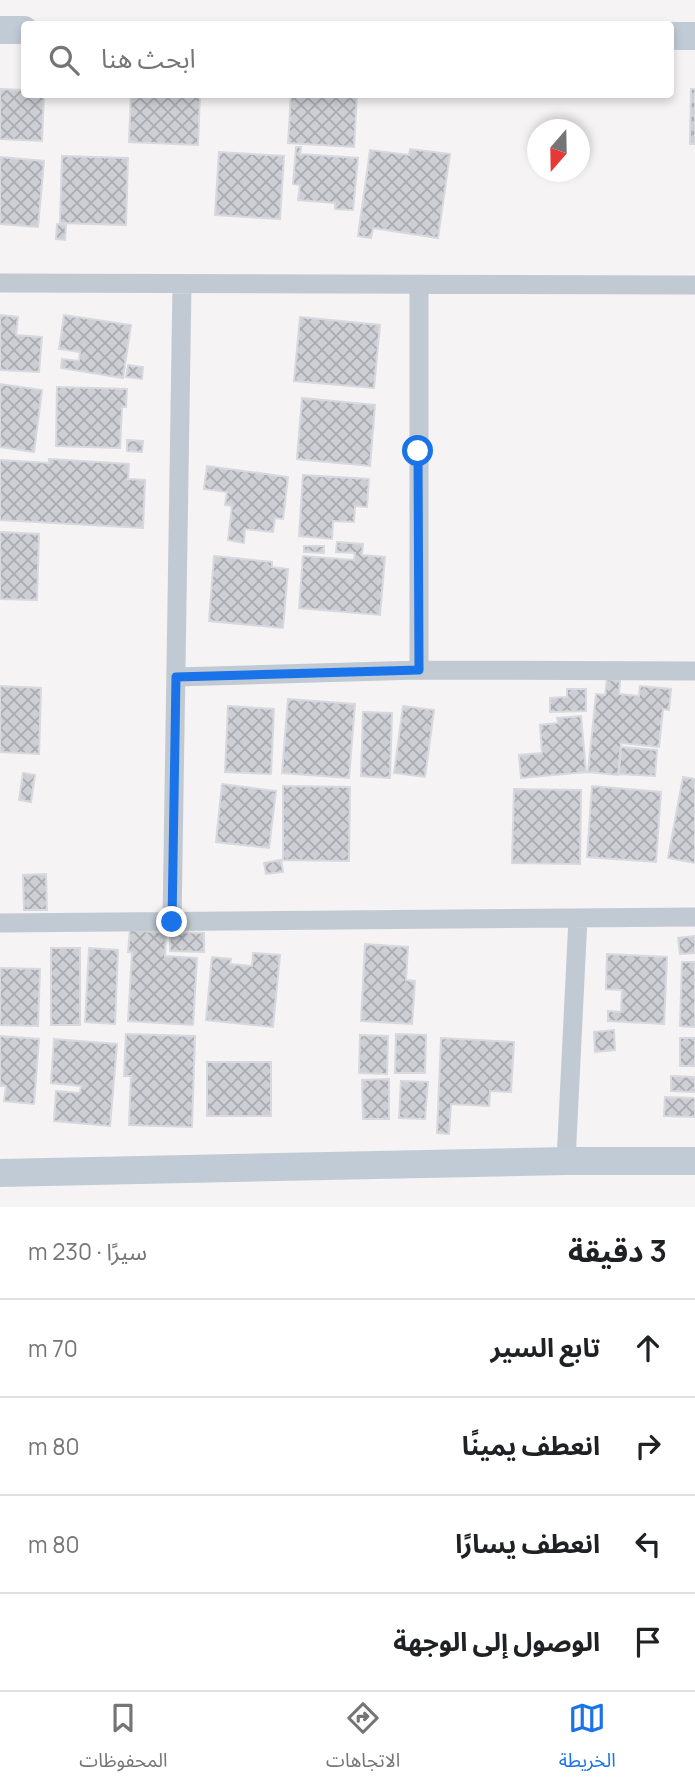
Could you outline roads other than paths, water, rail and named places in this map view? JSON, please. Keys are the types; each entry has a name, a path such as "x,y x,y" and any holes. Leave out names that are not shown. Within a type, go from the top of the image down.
{"street":[{"path":"0,30 21,30"},
{"path":"674,36 695,36"},
{"path":"0,283 695,285"},
{"path":"172,922 182,284"},
{"path":"419,284 419,670"},
{"path":"176,677 419,670 695,671"},
{"path":"0,923 695,917"},
{"path":"566,1161 578,918"},
{"path":"0,1172 695,1161"}]}
